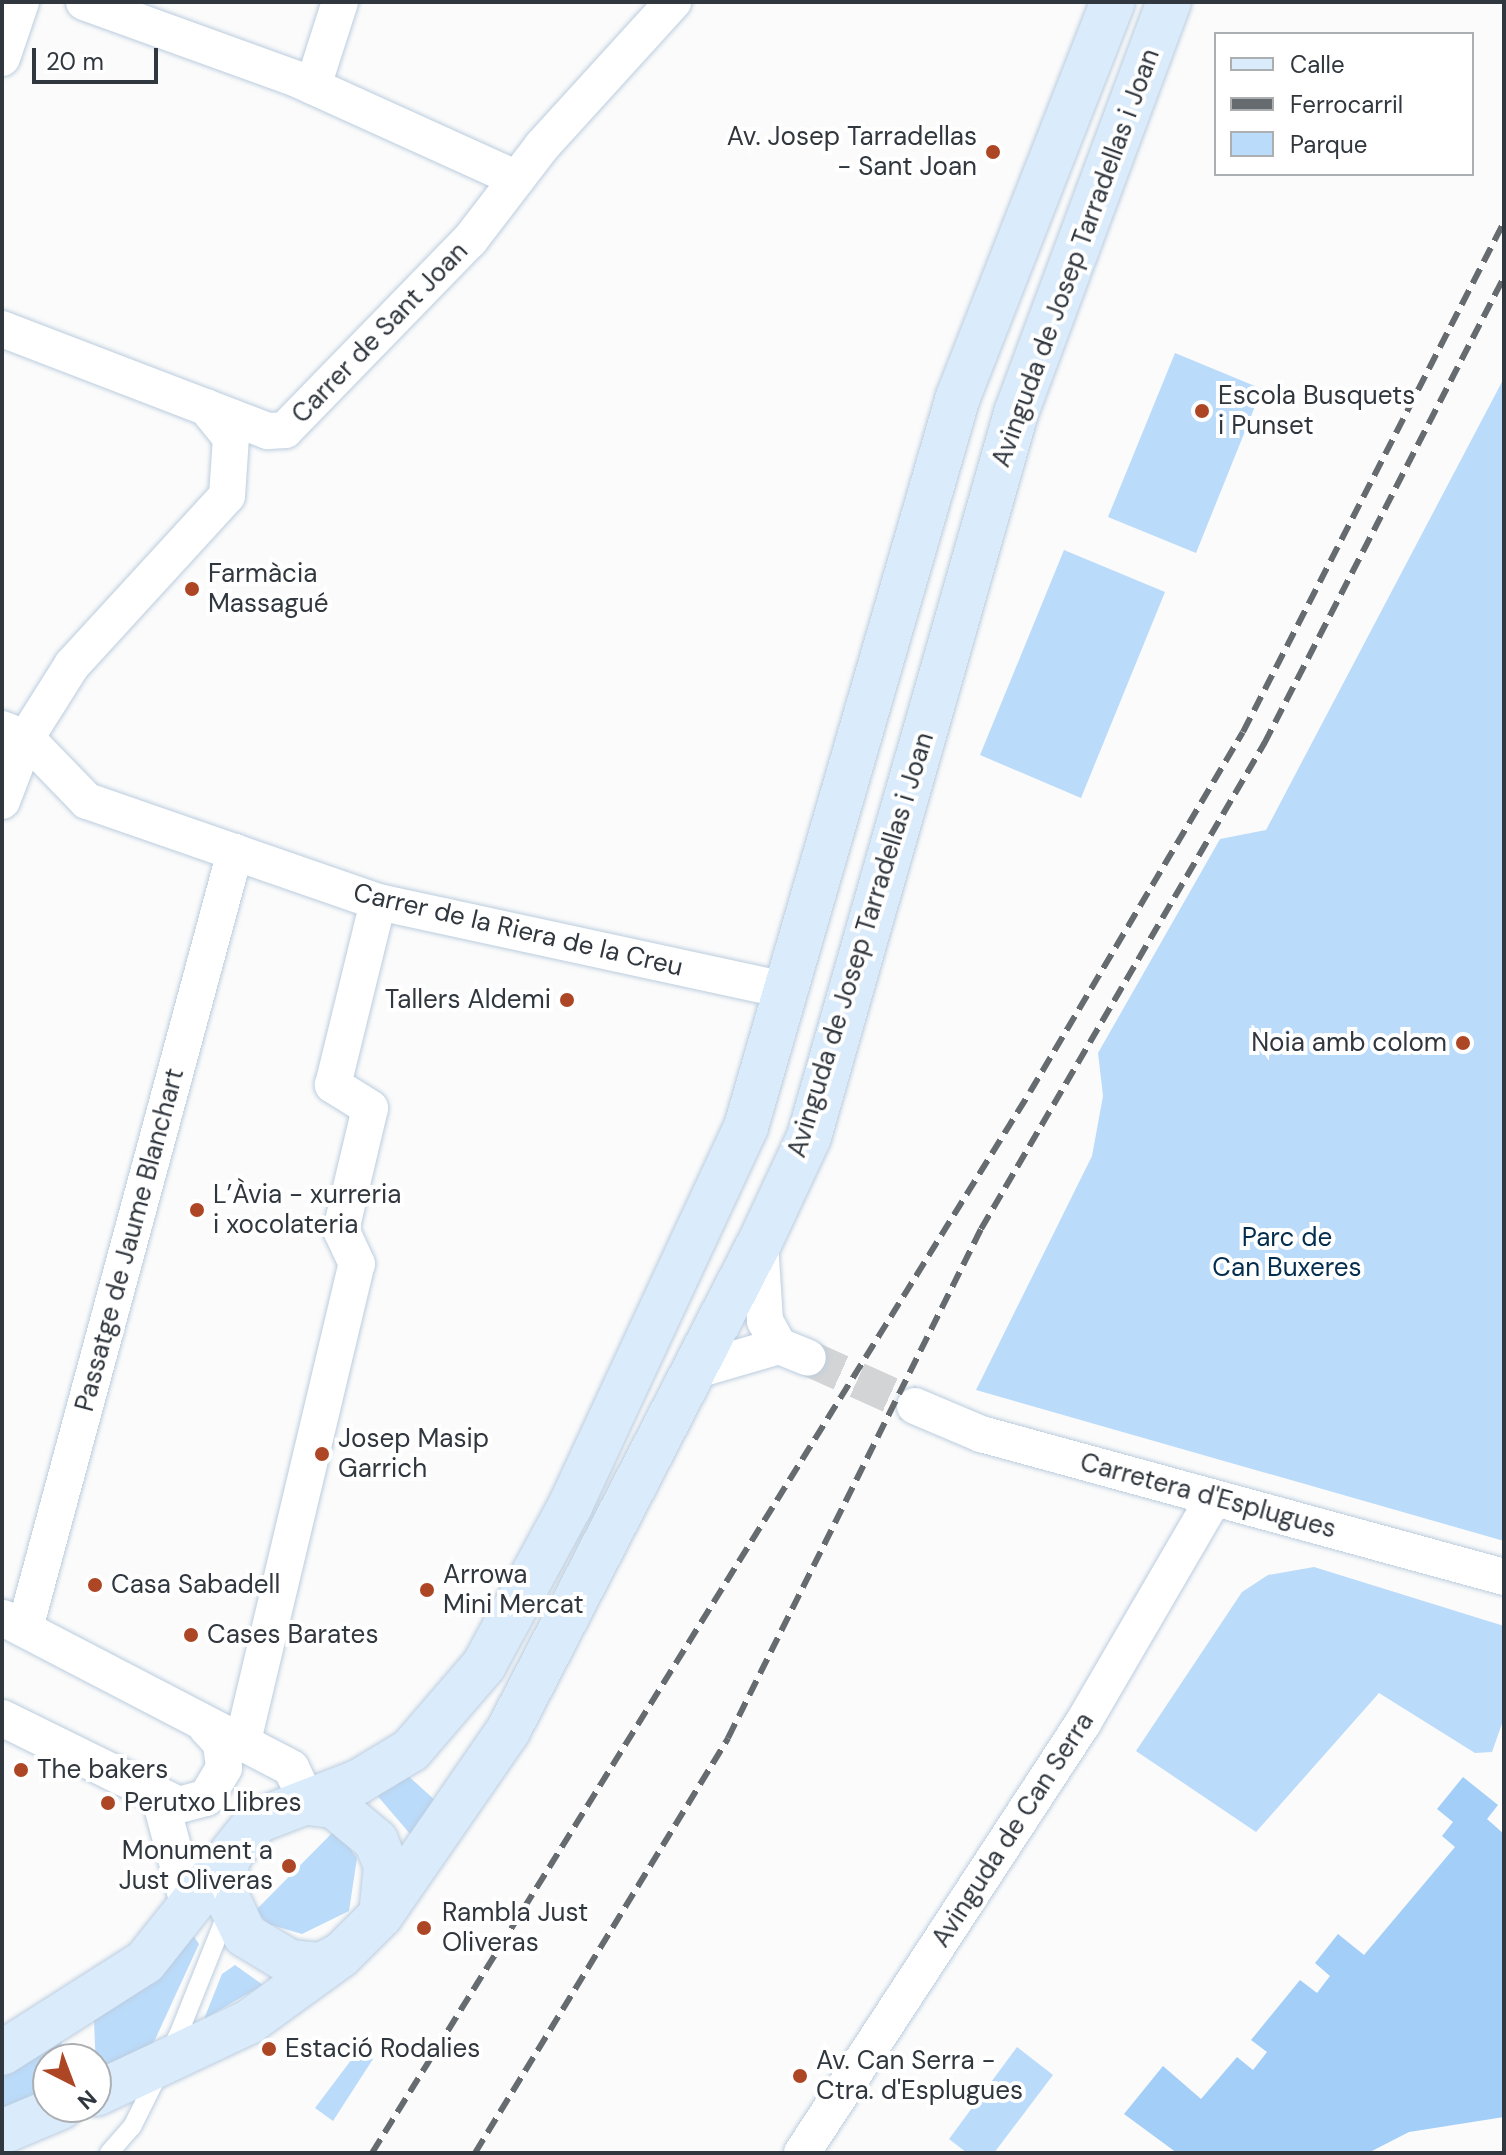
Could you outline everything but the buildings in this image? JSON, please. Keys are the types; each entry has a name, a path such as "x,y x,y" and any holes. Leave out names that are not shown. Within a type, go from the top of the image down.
{"street":[{"path":"2,58 21,2"},
{"path":"84,2 313,86 517,179"},
{"path":"313,86 340,2"},
{"name":"Carrer de Sant Joan","path":"3,331 268,431 302,419 470,240 517,179 673,2"},
{"name":"Avinguda de Josep Tarradellas i Joan","path":"2,2053 122,1982 209,1908 227,1863 257,1821 308,1803 411,1750 484,1665 570,1506 746,1127 788,991 958,397 1113,2"},
{"name":"Avinguda de Josep Tarradellas i Joan","path":"112,2088 161,2069 249,2022 340,1956 381,1915 508,1731 690,1372 760,1242 809,1137 1016,413 1169,2"},
{"path":"2,801 14,734 72,665 227,496 231,438 206,407"},
{"name":"Carrer de la Riera de la Creu","path":"14,734 87,801 378,902 788,991"},
{"name":"Passatge de Jaume Blanchart","path":"13,1623 235,852"},
{"path":"244,1740 357,1264 341,1230 370,1108 333,1085 378,902"},
{"path":"690,1372 794,1352 759,1293 760,1242"},
{"name":"Carretera d'Esplugues","path":"915,1406 981,1434 1213,1500 1504,1577"},
{"name":"Avinguda de Can Serra","path":"802,2153 1083,1723 1213,1500"},
{"path":"13,1623 207,1728 244,1740 291,1768 308,1803 334,1806 376,1841 386,1866 381,1915"},
{"path":"2,1718 159,1795 191,1804 217,1784 225,1755 207,1728"},
{"path":"159,1795 209,1908 245,1935 290,1962 321,1965 340,1956"},
{"path":"2,2132 32,2119"}],"lane":[{"path":"109,2153 132,2127 161,2069 209,1908"}],"green space":[{"path":"1175,353 1262,389 1196,553 1108,517"},
{"name":"Parc de Can Buxeres","path":"1504,378 1504,1541 976,1390 1092,1156 1103,1096 1098,1053 1220,839 1266,830"},
{"path":"1064,550 1165,592 1081,798 980,755"},
{"path":"1314,1567 1504,1626 1504,1718 1492,1752 1475,1753 1379,1693 1256,1832 1136,1751 1242,1592 1268,1575"},
{"path":"405,1773 437,1802 411,1835 375,1793"},
{"path":"336,1829 357,1858 349,1911 302,1934 268,1924 255,1911"},
{"path":"192,1934 199,1944 153,2044 112,2063 112,2043 95,2043 94,2020"},
{"path":"235,1965 263,1985 204,2019 222,1974"},
{"path":"1017,2047 1053,2075 994,2153 967,2153 949,2139"},
{"path":"358,2051 373,2059 333,2121 315,2108"},
{"path":"32,2054 32,2098 2,2111 2,2071"}],"shaded area":[{"path":"1463,1777 1498,1805 1487,1819 1504,1834 1504,2117 1409,2132 1368,2153 1177,2153 1124,2114 1163,2066 1201,2099 1237,2057 1253,2070 1267,2052 1251,2040 1300,1980 1317,1993 1330,1976 1315,1963 1338,1934 1364,1955 1455,1847 1442,1836 1453,1822 1437,1809"}],"tunnel":[{"path":"808,1358 915,1406"}],"railway":[{"path":"372,2153 1030,1092 1243,732 1504,222"},
{"path":"475,2153 728,1738 981,1229 1264,744 1504,277"}],"place":[{"name":"Av. Josep Tarradellas - Sant Joan","path":"993,152"},
{"name":"Escola Busquets i Punset","path":"1202,411"},
{"name":"Farmàcia Massagué","path":"192,589"},
{"name":"Tallers Aldemi","path":"567,1000"},
{"name":"Noia amb colom","path":"1463,1043"},
{"name":"L’Àvia - xurreria i xocolateria","path":"197,1210"},
{"name":"Josep Masip Garrich","path":"322,1454"},
{"name":"Casa Sabadell","path":"95,1585"},
{"name":"Arrowa Mini Mercat","path":"427,1590"},
{"name":"Cases Barates","path":"191,1635"},
{"name":"The bakers","path":"21,1770"},
{"name":"Perutxo Llibres","path":"108,1803"},
{"name":"Monument a Just Oliveras","path":"289,1866"},
{"name":"Rambla Just Oliveras","path":"424,1928"},
{"name":"Estació Rodalies","path":"269,2049"},
{"name":"Av. Can Serra - Ctra. d'Esplugues","path":"800,2076"}]}
